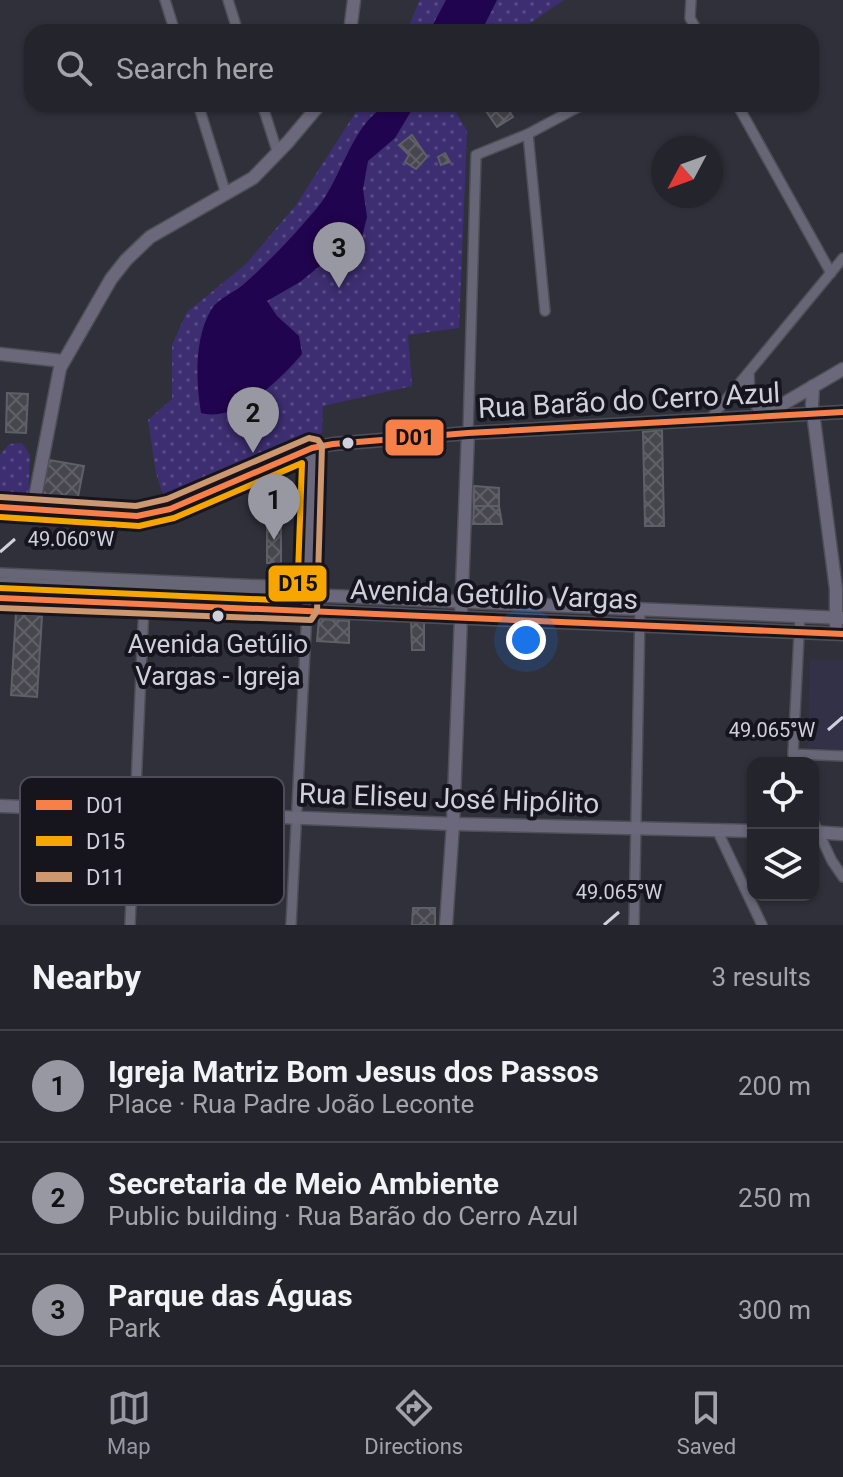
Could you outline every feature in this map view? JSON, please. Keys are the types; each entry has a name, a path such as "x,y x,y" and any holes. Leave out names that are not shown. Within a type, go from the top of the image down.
{"main road":[{"path":"351,24 354,0"},
{"path":"33,508 56,382 63,361 111,279 137,248 162,229 253,178 313,112"},
{"path":"0,354 63,361"},
{"path":"762,416 843,369"},
{"path":"813,386 813,413 840,618 839,634"},
{"name":"Rua Barão do Cerro Azul","path":"0,507 137,516 170,509 312,448 333,444 468,433 843,412"},
{"path":"446,925 453,824 468,433"},
{"path":"307,611 312,448"},
{"name":"Avenida Getúlio Vargas","path":"308,591 840,618"},
{"name":"Avenida Getúlio Vargas","path":"0,598 839,634"},
{"name":"Rua Eliseu José Hipólito","path":"0,806 20,807"},
{"name":"Rua Eliseu José Hipólito","path":"284,817 747,831"},
{"path":"819,830 843,834"}],"street":[{"path":"165,0 172,24"},
{"path":"228,0 236,24"},
{"path":"691,0 690,18 693,24"},
{"path":"200,112 226,194"},
{"path":"265,112 278,154"},
{"path":"468,433 476,155 528,134 569,112"},
{"path":"741,112 831,273"},
{"path":"528,134 545,311"},
{"path":"710,419 843,258"},
{"path":"749,373 750,396 762,416"},
{"name":"Avenida Getúlio Vargas","path":"0,573 308,591"},
{"name":"Avenida Getúlio Vargas","path":"0,582 308,591"},
{"path":"136,777 144,604"},
{"path":"634,925 640,609"},
{"path":"291,925 299,818 307,611"},
{"path":"794,757 800,615"},
{"path":"818,757 843,756"},
{"path":"717,830 762,925"},
{"path":"819,837 843,877"},
{"path":"130,925 131,905"}],"shaded area":[{"path":"420,0 564,0 529,24 410,24"},
{"path":"446,0 497,0 485,24 433,24"},
{"path":"356,112 456,112 467,131 459,328 408,335 412,386 323,406 322,433 204,486 164,498 156,473 148,420 172,399 172,345 187,312 246,264 296,205"},
{"path":"376,112 411,112 395,138 368,161 363,189 367,217 362,237 300,282 267,301 277,316 299,336 302,354 257,397 229,412 201,413 197,374 199,347 211,310 263,266 317,208 366,123","holes":["341,224 344,228 332,244 325,243 324,236 334,225"]},
{"path":"22,443 30,455 28,501 0,501 0,455 9,444"},
{"path":"810,659 843,660 843,750 808,748"}],"building":[{"path":"487,112 510,112 513,117 497,127"},
{"path":"412,135 427,157 416,169 405,162 409,155 399,145"},
{"path":"445,153 450,162 441,165 438,157"},
{"path":"7,393 28,394 26,433 6,432"},
{"path":"662,430 664,526 645,526 643,432"},
{"path":"49,460 84,466 77,502 41,497"},
{"path":"474,486 499,488 499,506 474,506"},
{"path":"474,506 499,506 502,524 473,524"},
{"path":"267,518 281,518 281,563 267,563"},
{"path":"16,613 42,616 37,697 11,695"},
{"path":"319,619 349,621 349,643 317,641"},
{"path":"411,621 424,621 424,650 412,650"},
{"path":"413,908 435,908 435,925 412,925"}],"transit line":[{"name":"D01","path":"0,507 137,516 170,509 312,448 333,444 468,433 843,412"},
{"name":"D11","path":"0,608 311,620 317,611 322,446 318,440 309,438 167,499 136,506 1,497"},
{"name":"D15","path":"0,517 139,526 174,518 302,463 297,601 0,588"},
{"name":"D01","path":"0,598 843,634"}],"place":[{"name":"Parque das Águas","path":"339,288"},
{"name":"Secretaria de Meio Ambiente","path":"253,453"},
{"name":"Igreja Matriz Bom Jesus dos Passos","path":"274,540"},
{"name":"Avenida Getúlio Vargas - Igreja","path":"218,616"}]}
